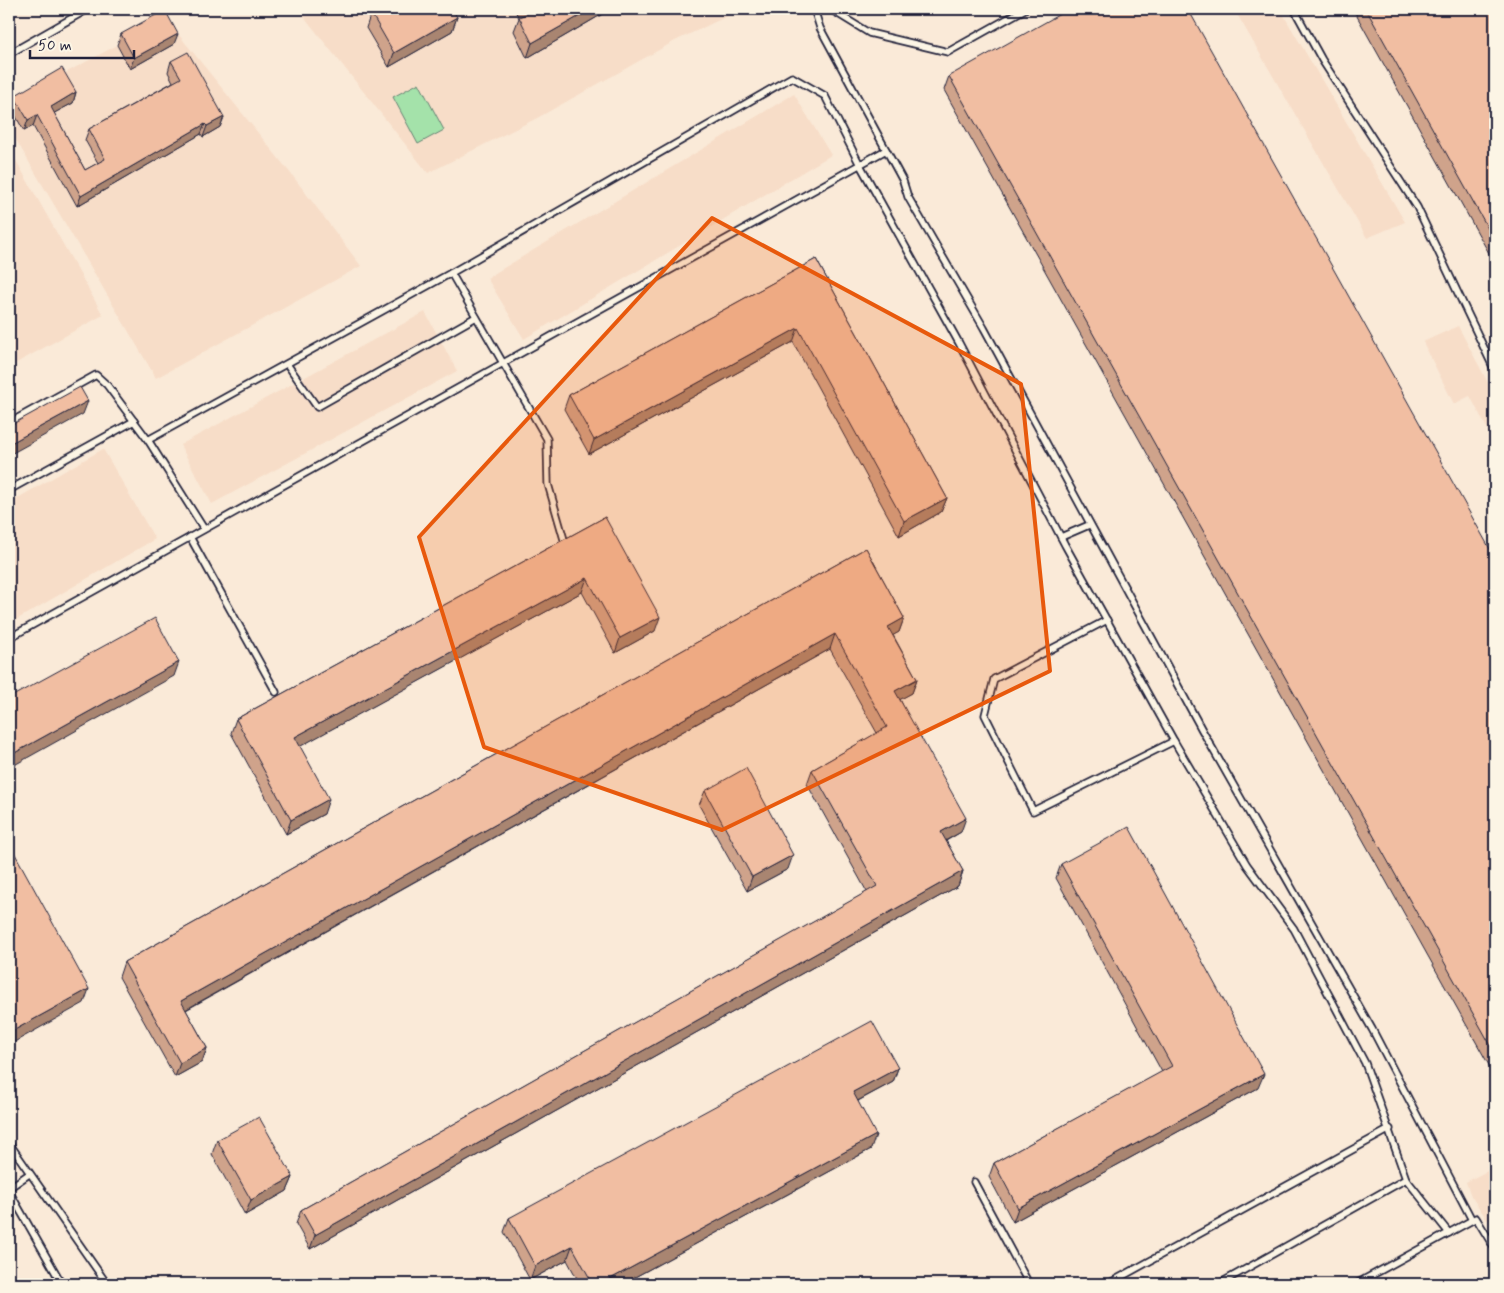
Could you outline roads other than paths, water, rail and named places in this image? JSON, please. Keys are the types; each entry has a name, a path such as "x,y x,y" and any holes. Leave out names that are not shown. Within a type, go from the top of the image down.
{"lane":[{"path":"9,54 88,9"},
{"path":"814,9 820,28 903,181 908,197 984,328 1089,525 1202,730 1372,1029 1472,1220"},
{"path":"830,9 870,33 948,52 1025,9"},
{"path":"1294,9 1322,60 1418,207 1495,371"},
{"path":"148,440 451,273 792,77 825,96 859,163 959,343 1061,537 1174,741 1247,866 1294,929 1365,1064 1390,1129 1406,1179 1448,1233"},
{"path":"9,638 859,163 886,150"},
{"path":"451,273 548,439 548,484 565,544"},
{"path":"287,364 317,407 476,317"},
{"path":"9,423 96,375 107,384 148,440 204,529"},
{"path":"9,490 134,421"},
{"path":"1061,537 1089,525"},
{"path":"190,537 276,692"},
{"path":"1107,620 994,679 985,715 1033,811 1174,741"},
{"path":"1108,1284 1390,1129"},
{"path":"9,1143 108,1284"},
{"path":"29,1174 9,1190 62,1284"},
{"path":"1219,1284 1406,1179"},
{"path":"974,1182 1030,1284"},
{"path":"1356,1284 1476,1218 1495,1249"}]}
